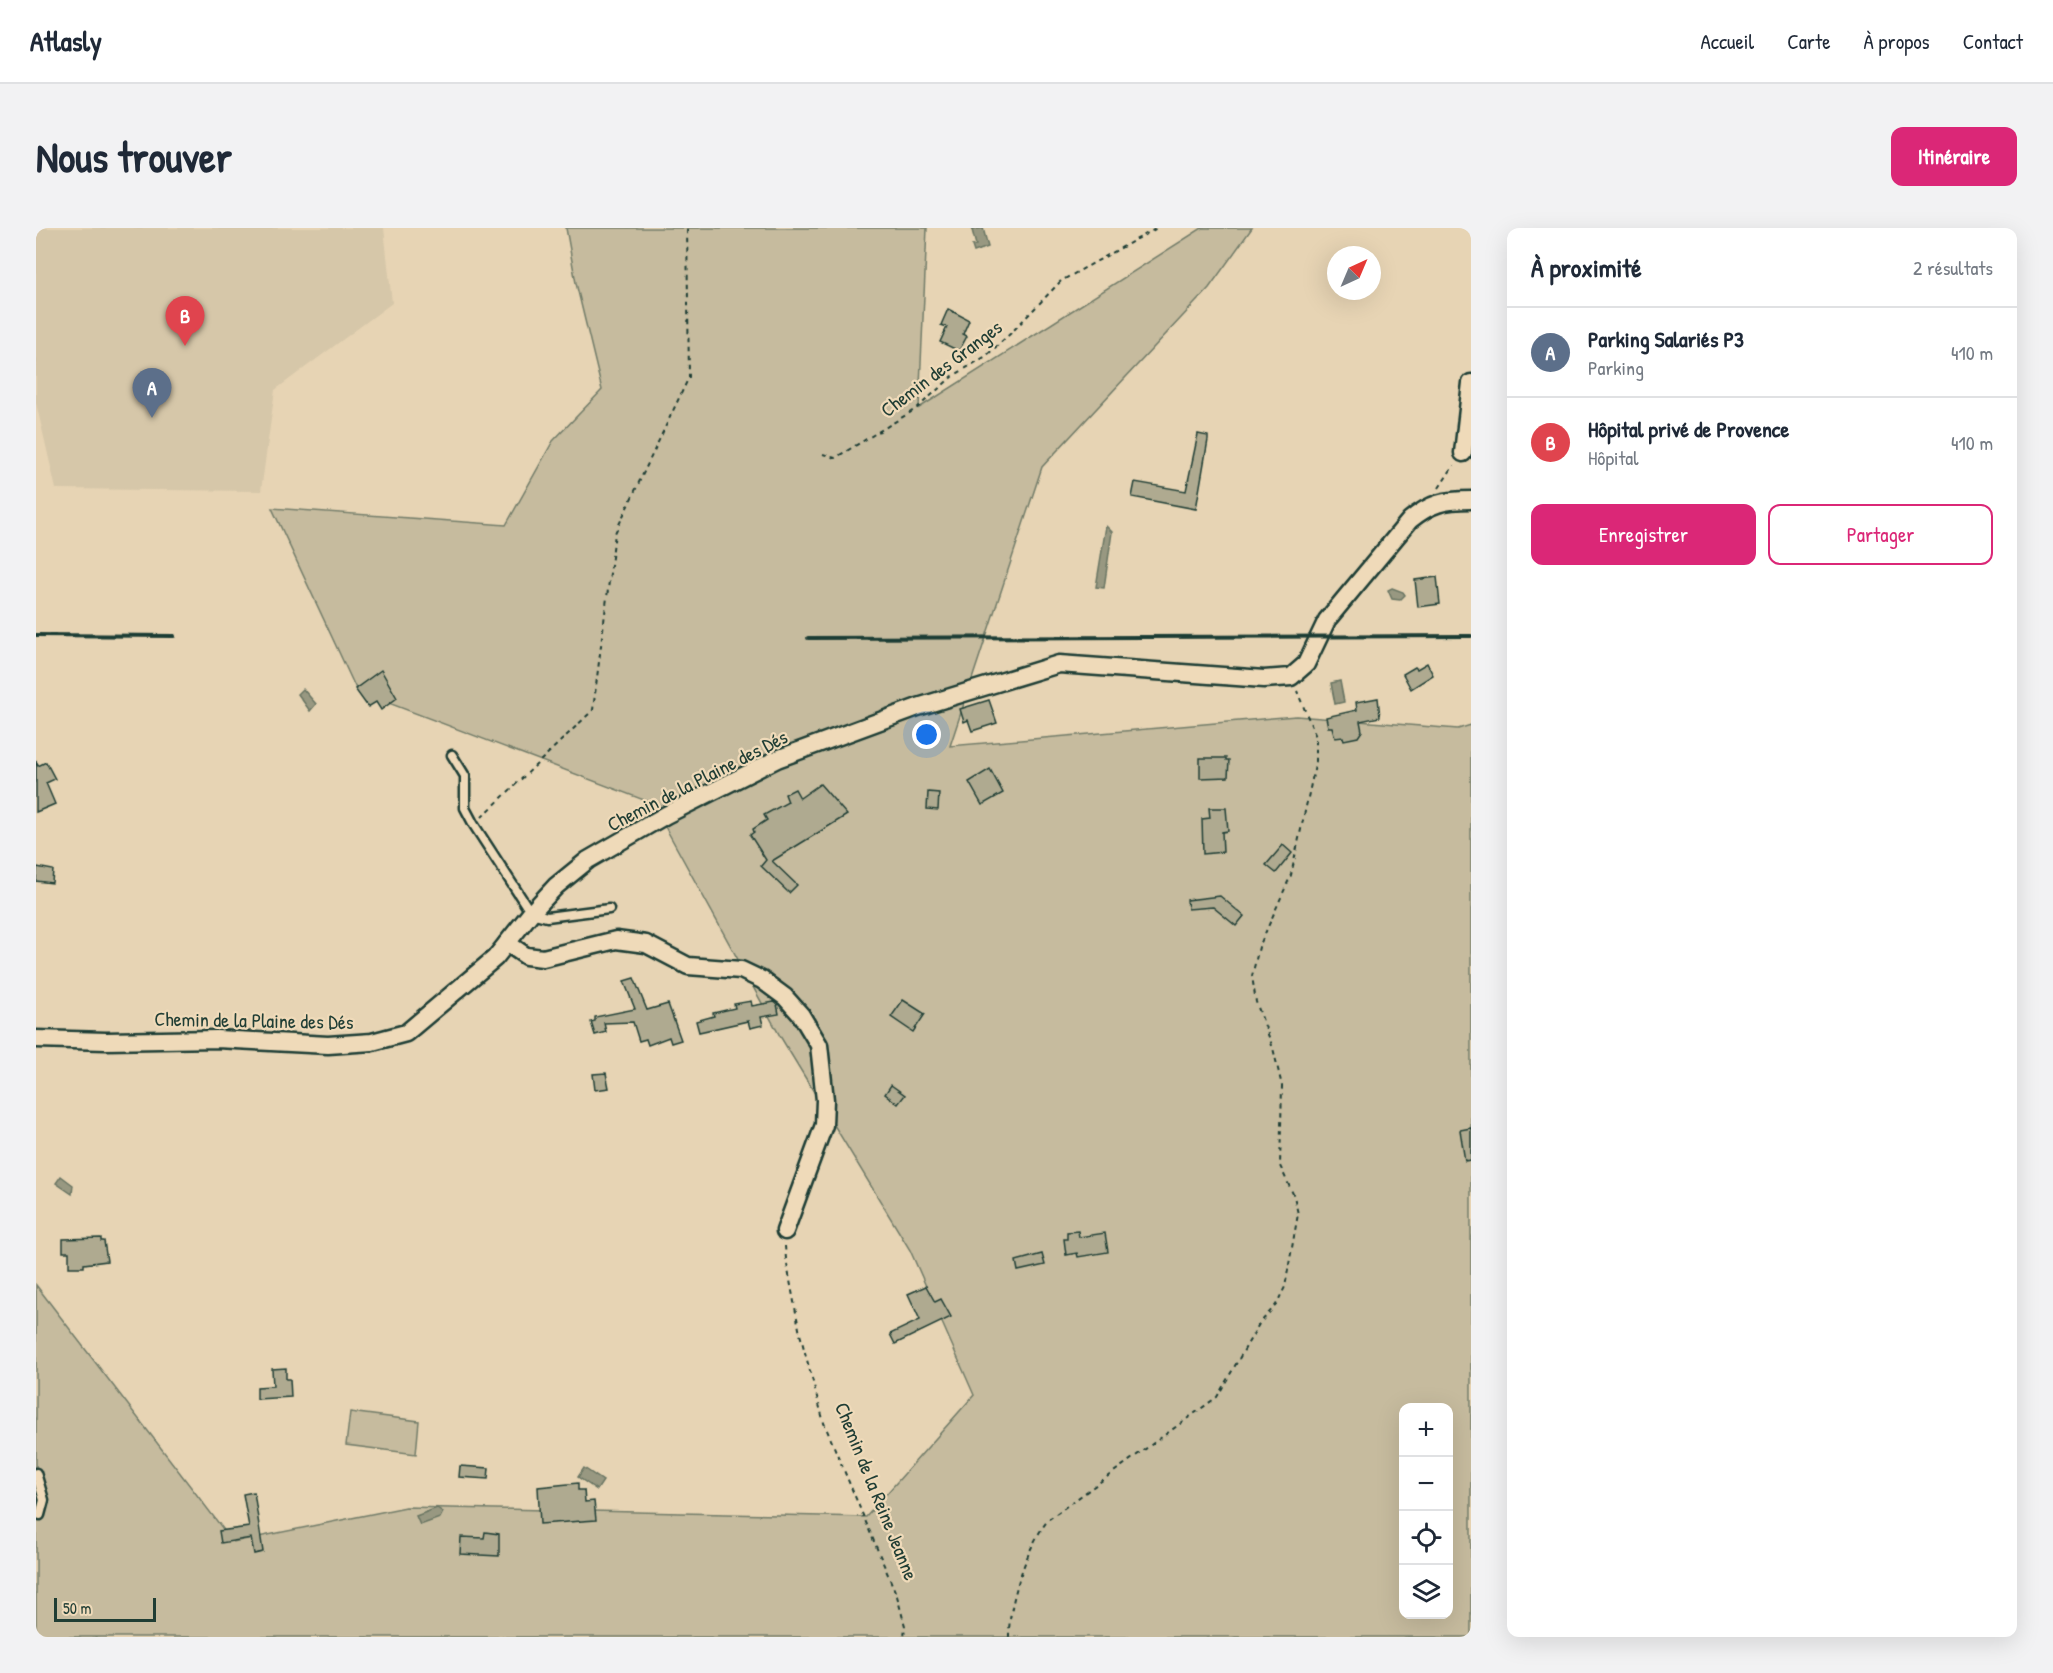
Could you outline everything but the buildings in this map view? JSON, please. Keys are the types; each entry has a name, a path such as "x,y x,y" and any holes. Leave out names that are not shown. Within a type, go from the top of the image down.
{"street":[{"path":"1463,453 1471,383"},
{"path":"1291,677 1305,664 1327,620 1410,520 1426,507 1452,500 1471,500"},
{"name":"Chemin de la Plaine des Dés","path":"36,1039 106,1041 217,1039 328,1044 372,1042 406,1033 495,958 556,886 588,860 666,815 777,759 918,707 1059,664 1264,679 1291,677"},
{"path":"507,943 526,956 543,958 616,940 646,944 688,966 741,970 762,980 784,997 801,1015 819,1045 825,1100 824,1125 785,1231"}],"lane":[{"path":"452,755 465,776 465,808 531,913 547,917 609,909"},
{"path":"36,1473 44,1500 40,1515"}],"path":[{"path":"474,825 593,710 615,533 689,377 687,228"},
{"name":"Chemin des Granges","path":"823,454 835,458 916,409 953,376 986,356 1060,281 1157,228"},
{"path":"1426,507 1463,453"},
{"path":"1009,1637 1016,1589 1039,1531 1049,1518 1217,1397 1259,1324 1276,1305 1285,1287 1298,1214 1294,1196 1280,1166 1282,1086 1273,1048 1256,1002 1252,976 1259,947 1291,874 1316,761 1316,737 1291,677"},
{"name":"Chemin de la Reine Jeanne","path":"785,1231 786,1259 800,1334 824,1423 897,1596 904,1626 904,1637"}],"shaded area":[{"path":"36,228 384,228 392,303 275,390 261,491 56,489 36,403"},
{"path":"566,228 927,228 919,408 1202,228 1252,228 1209,288 1042,467 950,746 1296,716 1458,729 1471,725 1471,1637 36,1637 36,1285 233,1542 406,1507 866,1517 974,1395 910,1250 780,1036 652,803 357,691 272,508 506,525 553,441 602,390 576,283"},
{"path":"983,228 988,247 974,252 972,246 976,245 972,230"},
{"path":"1106,526 1112,532 1104,588 1096,587"},
{"path":"1392,588 1405,595 1400,600 1392,599 1388,590"},
{"path":"1340,681 1344,702 1335,704 1331,683"},
{"path":"303,689 316,704 310,711 298,694"},
{"path":"61,1176 73,1185 72,1194 56,1183"},
{"path":"350,1412 419,1421 416,1454 346,1445"},
{"path":"584,1468 603,1481 597,1490 578,1477"},
{"path":"437,1508 443,1512 440,1518 420,1525 416,1516"}],"railway":[{"path":"36,635 174,636"},
{"path":"808,638 1471,636"}],"place":[{"name":"Hôpital privé de Provence","path":"185,346"},
{"name":"Parking Salariés P3","path":"152,418"}]}
